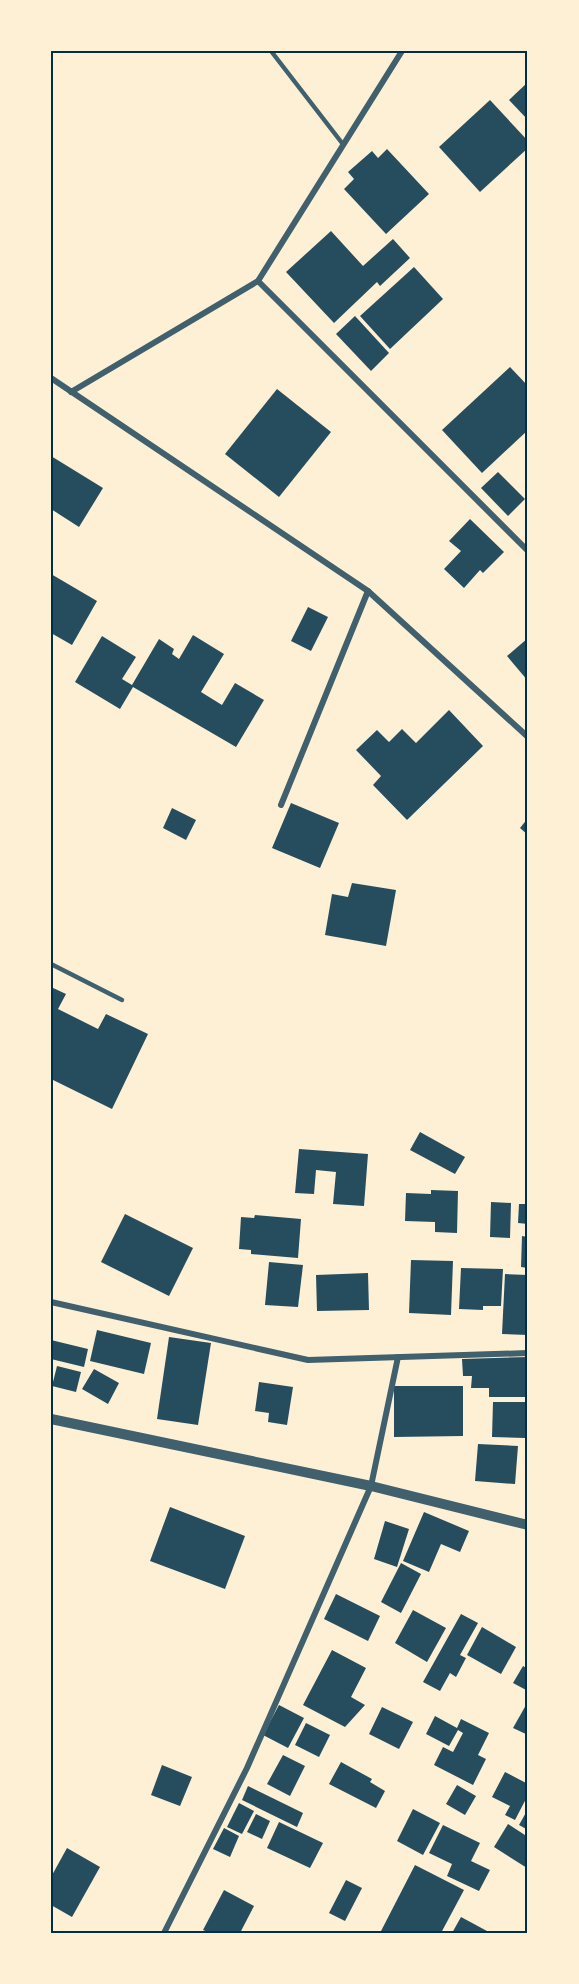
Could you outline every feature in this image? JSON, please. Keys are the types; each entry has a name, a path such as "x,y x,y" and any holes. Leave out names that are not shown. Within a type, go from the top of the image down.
{"street":[{"path":"71,392 258,280 342,143 402,51"},
{"path":"258,280 528,551"},
{"path":"51,378 368,591 528,737"},
{"path":"281,805 368,591"},
{"path":"51,1302 308,1360 528,1353"},
{"path":"164,1933 247,1768 371,1486 398,1358"},
{"path":"51,1419 371,1486 528,1525"}],"lane":[{"path":"271,51 342,143"},
{"path":"51,964 122,1000"}],"building":[{"path":"528,82 528,120 509,100"},
{"path":"490,100 528,141 528,148 480,192 439,147"},
{"path":"387,149 429,194 386,234 344,189 354,179 348,172 372,151 378,158"},
{"path":"331,231 363,266 393,239 410,258 380,286 377,282 334,323 286,272"},
{"path":"414,267 443,299 390,349 360,316"},
{"path":"355,316 389,353 371,371 336,334"},
{"path":"510,367 528,386 528,430 482,473 442,430"},
{"path":"277,389 331,432 279,497 225,454"},
{"path":"51,456 103,488 79,527 51,509"},
{"path":"498,472 525,499 508,516 481,488"},
{"path":"470,519 504,552 483,573 480,570 464,588 444,569 461,551 449,541"},
{"path":"51,574 97,601 72,645 51,633"},
{"path":"308,607 328,617 311,651 291,641"},
{"path":"193,635 224,654 201,692 222,705 235,683 264,700 236,747 133,687 120,709 75,682 102,636 136,657 122,679 132,685 159,639 174,649 172,654 179,659"},
{"path":"528,638 528,681 507,656"},
{"path":"449,710 483,746 407,820 373,785 381,776 356,750 377,730 389,742 402,729 416,743"},
{"path":"291,803 339,823 320,868 272,848"},
{"path":"172,808 196,820 186,840 163,828"},
{"path":"528,818 528,835 520,828"},
{"path":"352,883 396,890 386,946 325,935 332,894 348,897"},
{"path":"51,987 66,994 58,1009 98,1029 106,1014 148,1034 112,1109 51,1079"},
{"path":"420,1132 465,1157 455,1174 410,1150"},
{"path":"299,1149 368,1154 364,1206 333,1204 336,1172 316,1170 314,1194 295,1193"},
{"path":"431,1190 458,1191 457,1233 435,1232 435,1222 405,1221 406,1193 431,1194"},
{"path":"491,1202 511,1203 510,1238 490,1237"},
{"path":"519,1204 528,1204 528,1224 518,1223"},
{"path":"125,1214 193,1248 169,1296 101,1262"},
{"path":"255,1215 301,1219 298,1258 251,1254 251,1250 239,1249 241,1217 254,1218"},
{"path":"522,1236 528,1237 528,1268 521,1267"},
{"path":"411,1260 453,1261 451,1315 409,1313"},
{"path":"269,1262 303,1265 298,1307 265,1305"},
{"path":"461,1268 503,1269 501,1306 483,1306 483,1310 459,1309"},
{"path":"368,1273 369,1310 317,1311 316,1275"},
{"path":"505,1274 528,1275 528,1335 502,1334"},
{"path":"97,1330 151,1343 144,1374 90,1361"},
{"path":"169,1337 211,1343 198,1425 157,1419"},
{"path":"51,1340 88,1349 84,1367 51,1359"},
{"path":"528,1357 528,1397 489,1397 489,1388 471,1388 472,1376 463,1376 462,1359"},
{"path":"57,1366 81,1372 76,1392 52,1386"},
{"path":"94,1369 119,1383 108,1404 82,1389"},
{"path":"259,1382 293,1387 287,1425 268,1422 269,1413 255,1411"},
{"path":"394,1386 463,1386 463,1436 394,1437"},
{"path":"493,1402 526,1402 525,1438 492,1437"},
{"path":"478,1444 518,1446 515,1484 475,1481"},
{"path":"170,1507 245,1536 225,1589 150,1561"},
{"path":"424,1512 469,1531 460,1552 441,1544 429,1572 403,1561"},
{"path":"385,1521 409,1529 397,1567 374,1559"},
{"path":"401,1563 421,1574 401,1613 381,1602"},
{"path":"336,1594 380,1616 368,1641 324,1619"},
{"path":"413,1610 446,1628 427,1662 395,1643"},
{"path":"461,1614 478,1623 460,1655 466,1658 456,1677 450,1673 440,1691 423,1682"},
{"path":"482,1627 516,1647 501,1674 467,1655"},
{"path":"332,1650 366,1668 351,1697 365,1705 345,1727 303,1705"},
{"path":"523,1666 528,1669 528,1691 513,1683"},
{"path":"279,1705 304,1718 288,1748 263,1735"},
{"path":"526,1705 528,1706 528,1735 513,1728"},
{"path":"382,1707 413,1722 399,1749 369,1734"},
{"path":"435,1716 457,1728 461,1719 489,1733 478,1755 486,1759 473,1785 434,1765 443,1747 453,1752 463,1733 458,1730 449,1746 426,1734"},
{"path":"306,1723 330,1735 319,1757 295,1745"},
{"path":"283,1755 305,1766 290,1796 267,1784"},
{"path":"341,1762 372,1779 370,1782 385,1791 376,1808 329,1784"},
{"path":"162,1765 192,1777 180,1806 151,1795"},
{"path":"505,1772 528,1784 528,1795 515,1820 505,1815 510,1806 492,1797"},
{"path":"457,1785 476,1796 465,1815 446,1804"},
{"path":"248,1786 303,1813 297,1827 242,1800"},
{"path":"239,1803 254,1811 242,1834 227,1827"},
{"path":"413,1809 440,1823 423,1855 397,1841"},
{"path":"528,1809 528,1830 519,1825"},
{"path":"256,1814 270,1821 262,1839 247,1832"},
{"path":"279,1822 323,1843 310,1868 267,1848"},
{"path":"508,1824 528,1837 527,1868 494,1847"},
{"path":"443,1825 480,1843 471,1861 490,1870 479,1891 447,1876 452,1864 429,1853"},
{"path":"224,1828 239,1836 230,1857 213,1849"},
{"path":"67,1848 100,1867 72,1917 51,1905 51,1877"},
{"path":"415,1865 464,1890 441,1933 380,1933"},
{"path":"346,1880 362,1888 345,1921 329,1913"},
{"path":"224,1890 254,1906 240,1933 210,1933 203,1930"},
{"path":"461,1917 487,1931 485,1933 452,1933"}]}
